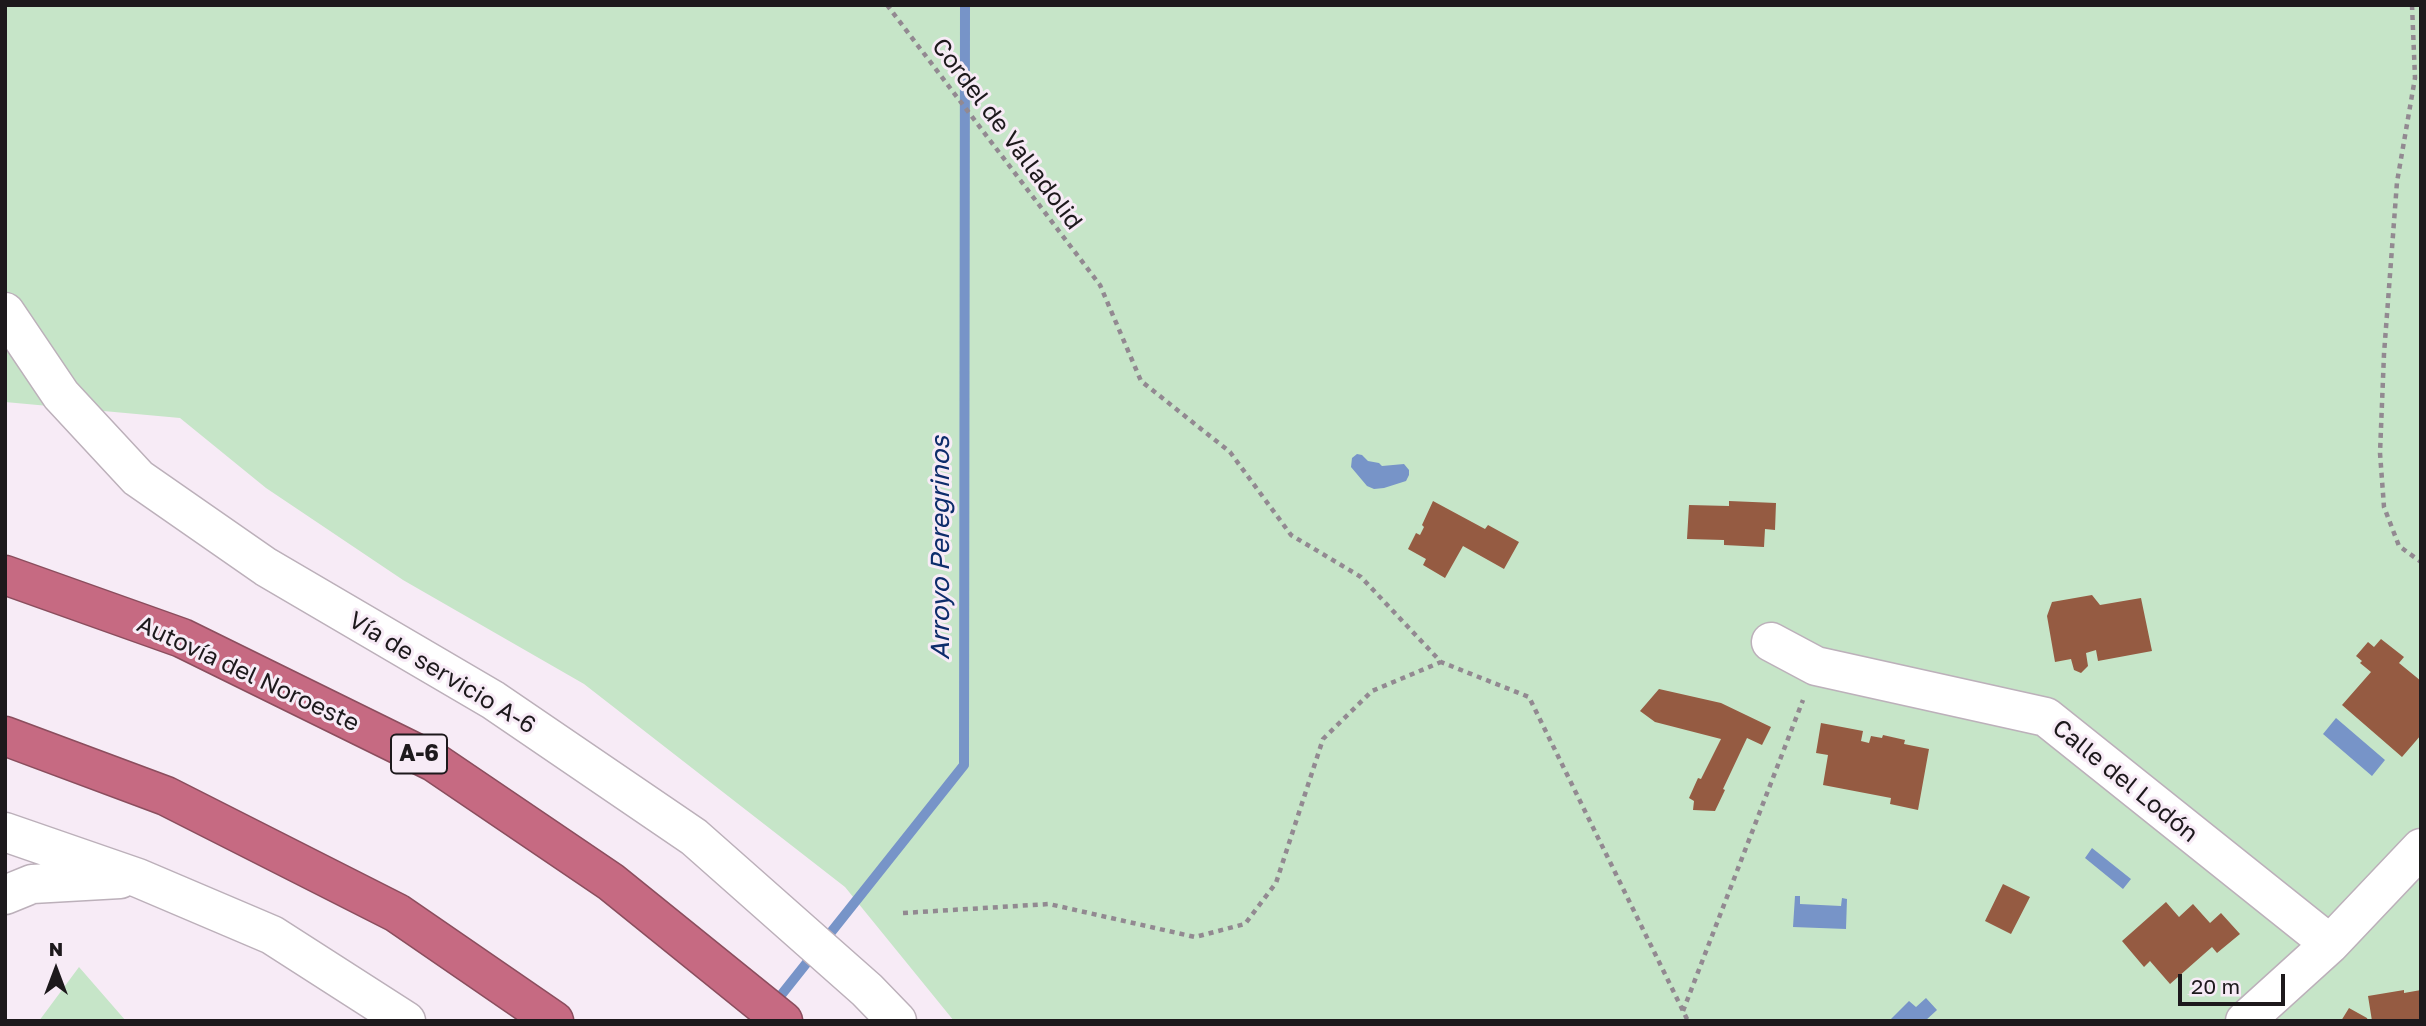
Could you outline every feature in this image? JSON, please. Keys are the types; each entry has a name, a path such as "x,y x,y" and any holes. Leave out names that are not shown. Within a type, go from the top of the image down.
{"highway":[{"name":"Autovía del Noroeste","path":"5,575 182,638 434,762 611,882 783,1021"},
{"path":"5,736 166,796 397,913 554,1021"}],"street":[{"name":"Vía de servicio A-6","path":"5,312 61,395 138,478 266,567 492,700 694,837 867,990 897,1021"},
{"name":"Calle del Lodón","path":"1771,642 1816,666 2046,717 2330,944"},
{"path":"5,832 138,878 272,935 406,1021"},
{"path":"2245,1021 2330,944 2421,848"},
{"path":"5,895 33,884 138,878"}],"path":[{"name":"Cordel de Valladolid","path":"887,5 1100,285 1141,381 1230,452 1291,535 1361,577 1441,662"},
{"path":"2412,5 2415,78 2397,182 2384,354 2380,453 2384,508 2399,546 2421,562"},
{"path":"903,913 1049,904 1195,937 1245,923 1276,883 1323,738 1372,691 1441,662 1529,697 1688,1021"},
{"path":"1683,1011 1816,666"}],"green space":[{"path":"5,5 2421,5 2421,1021 954,1021 845,887 584,684 403,580 266,488 180,418 5,402"},
{"path":"79,967 126,1021 39,1021"}],"water":[{"path":"1357,454 1382,466 1404,464 1409,475 1406,481 1374,489 1367,486 1351,467 1352,458"},
{"path":"2336,718 2385,760 2372,776 2323,734"},
{"path":"2092,848 2131,879 2123,889 2085,858"},
{"path":"1795,896 1800,896 1800,904 1841,906 1842,898 1847,899 1846,929 1793,927"},
{"path":"1926,998 1937,1010 1925,1021 1889,1021 1909,1001 1916,1007"}],"building":[{"path":"1433,501 1485,529 1488,525 1519,542 1504,569 1463,546 1445,578 1423,565 1426,559 1408,549 1416,533 1420,535"},
{"path":"1729,501 1776,503 1775,530 1765,529 1764,547 1724,545 1724,540 1687,539 1689,505 1729,506"},
{"path":"2092,595 2100,605 2141,598 2152,651 2098,661 2096,650 2086,653 2088,666 2081,673 2074,670 2071,659 2055,662 2047,616 2052,602"},
{"path":"2381,639 2404,657 2399,663 2421,681 2421,735 2402,757 2342,705 2371,672 2356,656 2368,642 2374,647"},
{"path":"1659,689 1721,703 1771,727 1762,745 1747,738 1715,811 1693,810 1694,801 1689,798 1721,739 1655,722 1640,711"},
{"path":"1821,723 1863,731 1861,741 1869,743 1871,736 1882,738 1883,735 1905,740 1904,744 1929,749 1918,810 1890,804 1891,798 1823,785 1828,755 1816,753"},
{"path":"2003,884 2030,897 2011,934 1985,921"},
{"path":"2166,902 2179,917 2193,904 2210,923 2221,913 2240,934 2217,953 2212,947 2170,984 2150,961 2144,967 2122,941"},
{"path":"2404,990 2404,993 2421,990 2421,1021 2372,1021 2368,996"},
{"path":"2349,1008 2367,1018 2368,1021 2341,1021"}],"waterway":[{"name":"Arroyo Peregrinos","path":"774,1004 964,765 965,5"}]}
